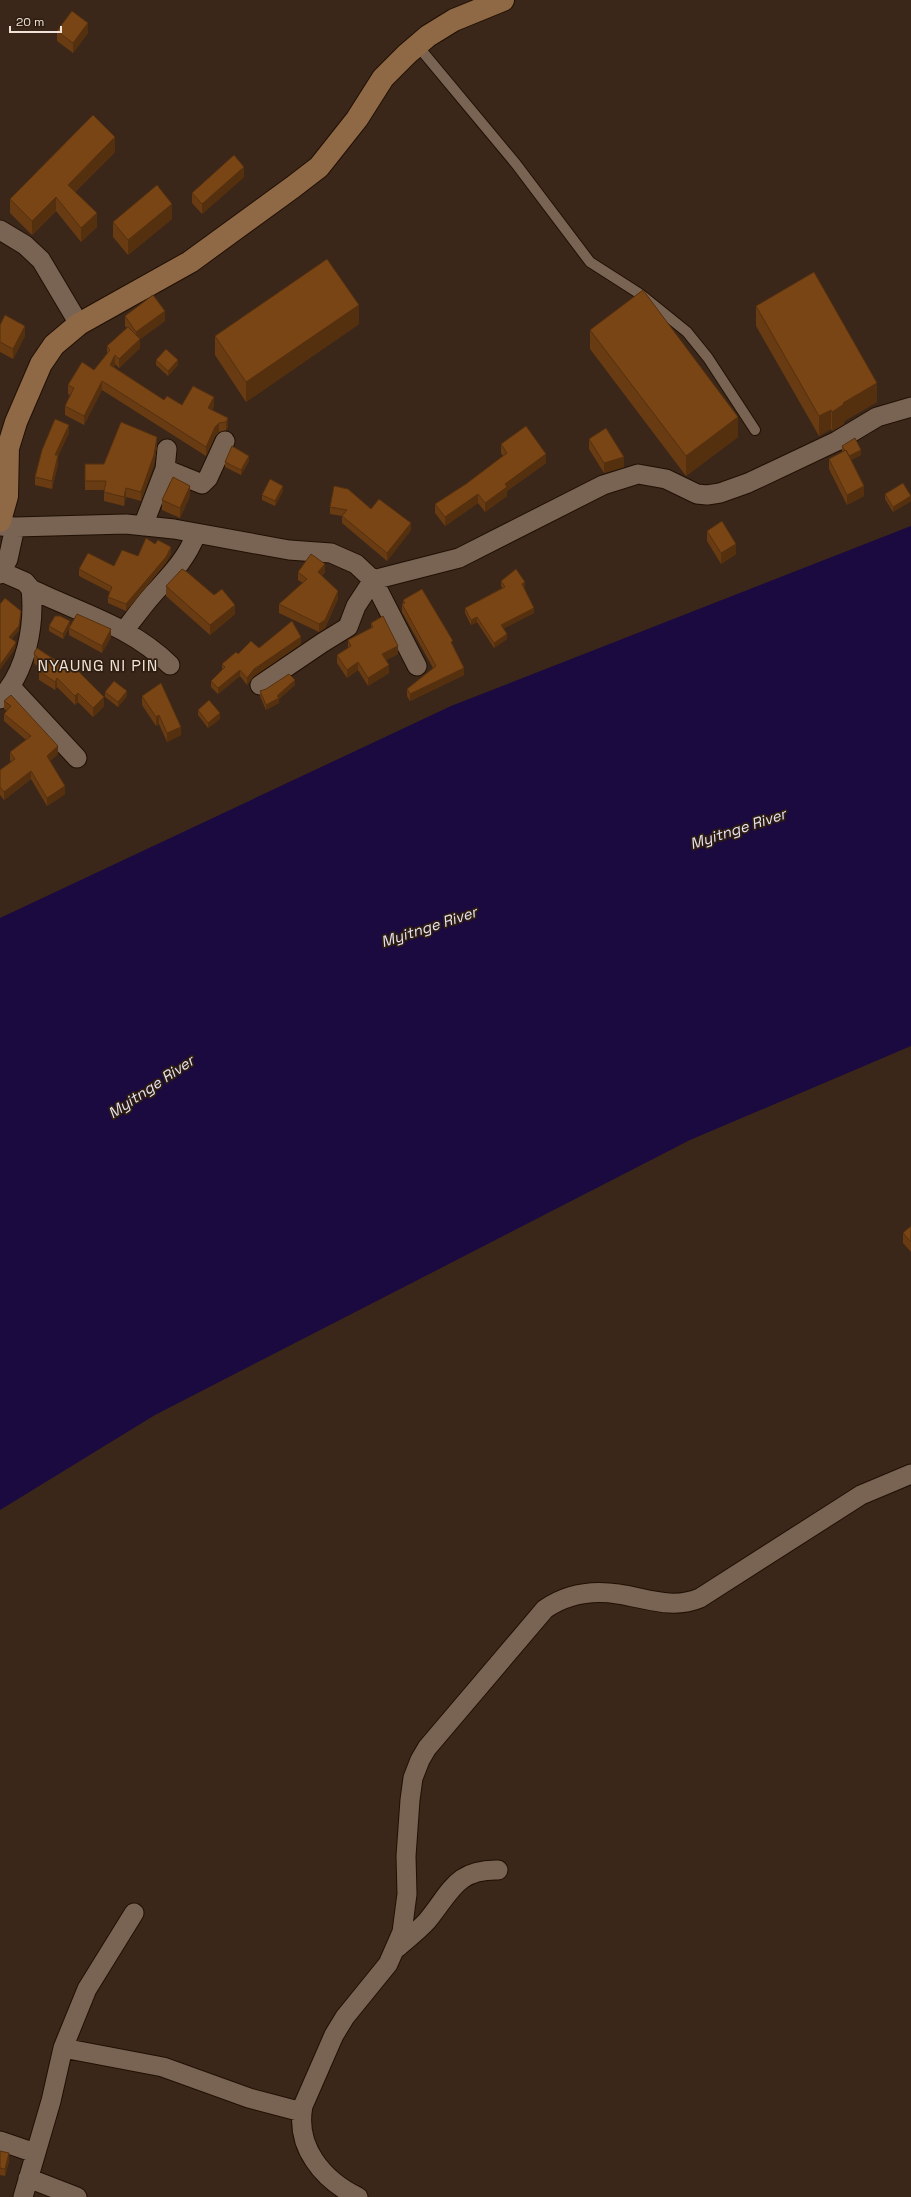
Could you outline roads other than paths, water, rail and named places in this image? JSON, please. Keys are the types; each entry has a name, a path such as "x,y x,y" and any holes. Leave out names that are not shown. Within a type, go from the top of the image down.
{"street":[{"path":"170,665 148,645 124,631 96,617 31,589 25,582 1,573 8,558 5,525 8,448 26,396 54,345 79,324 190,262 319,167 357,119 383,78 417,45 428,36 454,20 502,0"},
{"path":"0,230 26,245 42,260 79,324"},
{"path":"260,685 348,627 356,606 373,580 459,558 603,485 638,474 666,479 697,494 707,495 720,493 748,483 837,441 877,417 911,407"},
{"path":"165,469 202,484 208,478 225,441"},
{"path":"143,526 165,469 167,449"},
{"path":"5,525 126,524 289,550 331,553 356,564 373,580 417,666"},
{"path":"124,631 177,569 191,547 196,534"},
{"path":"31,589 30,622 26,644 19,672 6,693 77,758"},
{"path":"358,2197 334,2182 316,2164 302,2130 302,2112 334,2035 345,2017 379,1977 396,1949 406,1914 406,1856 413,1778 420,1760 427,1748 545,1609 568,1596 594,1593 617,1594 661,1603 689,1602 816,1525 861,1495 911,1474"},
{"path":"396,1949 425,1922 461,1879 481,1870 498,1870"},
{"path":"23,2197 51,2101 63,2048 87,1989 134,1914"},
{"path":"63,2048 163,2067 249,2098 302,2112"},
{"path":"0,2141 35,2152"},
{"path":"28,2178 77,2197"}],"lane":[{"path":"417,45 516,164 590,262 640,294 687,332 708,358 755,430"}],"water":[{"name":"Myitnge River","path":"911,526 911,1046 690,1140 155,1415 0,1510 0,918 451,706"}],"district":[{"name":"NYAUNG NI PIN","path":"98,665"}]}
